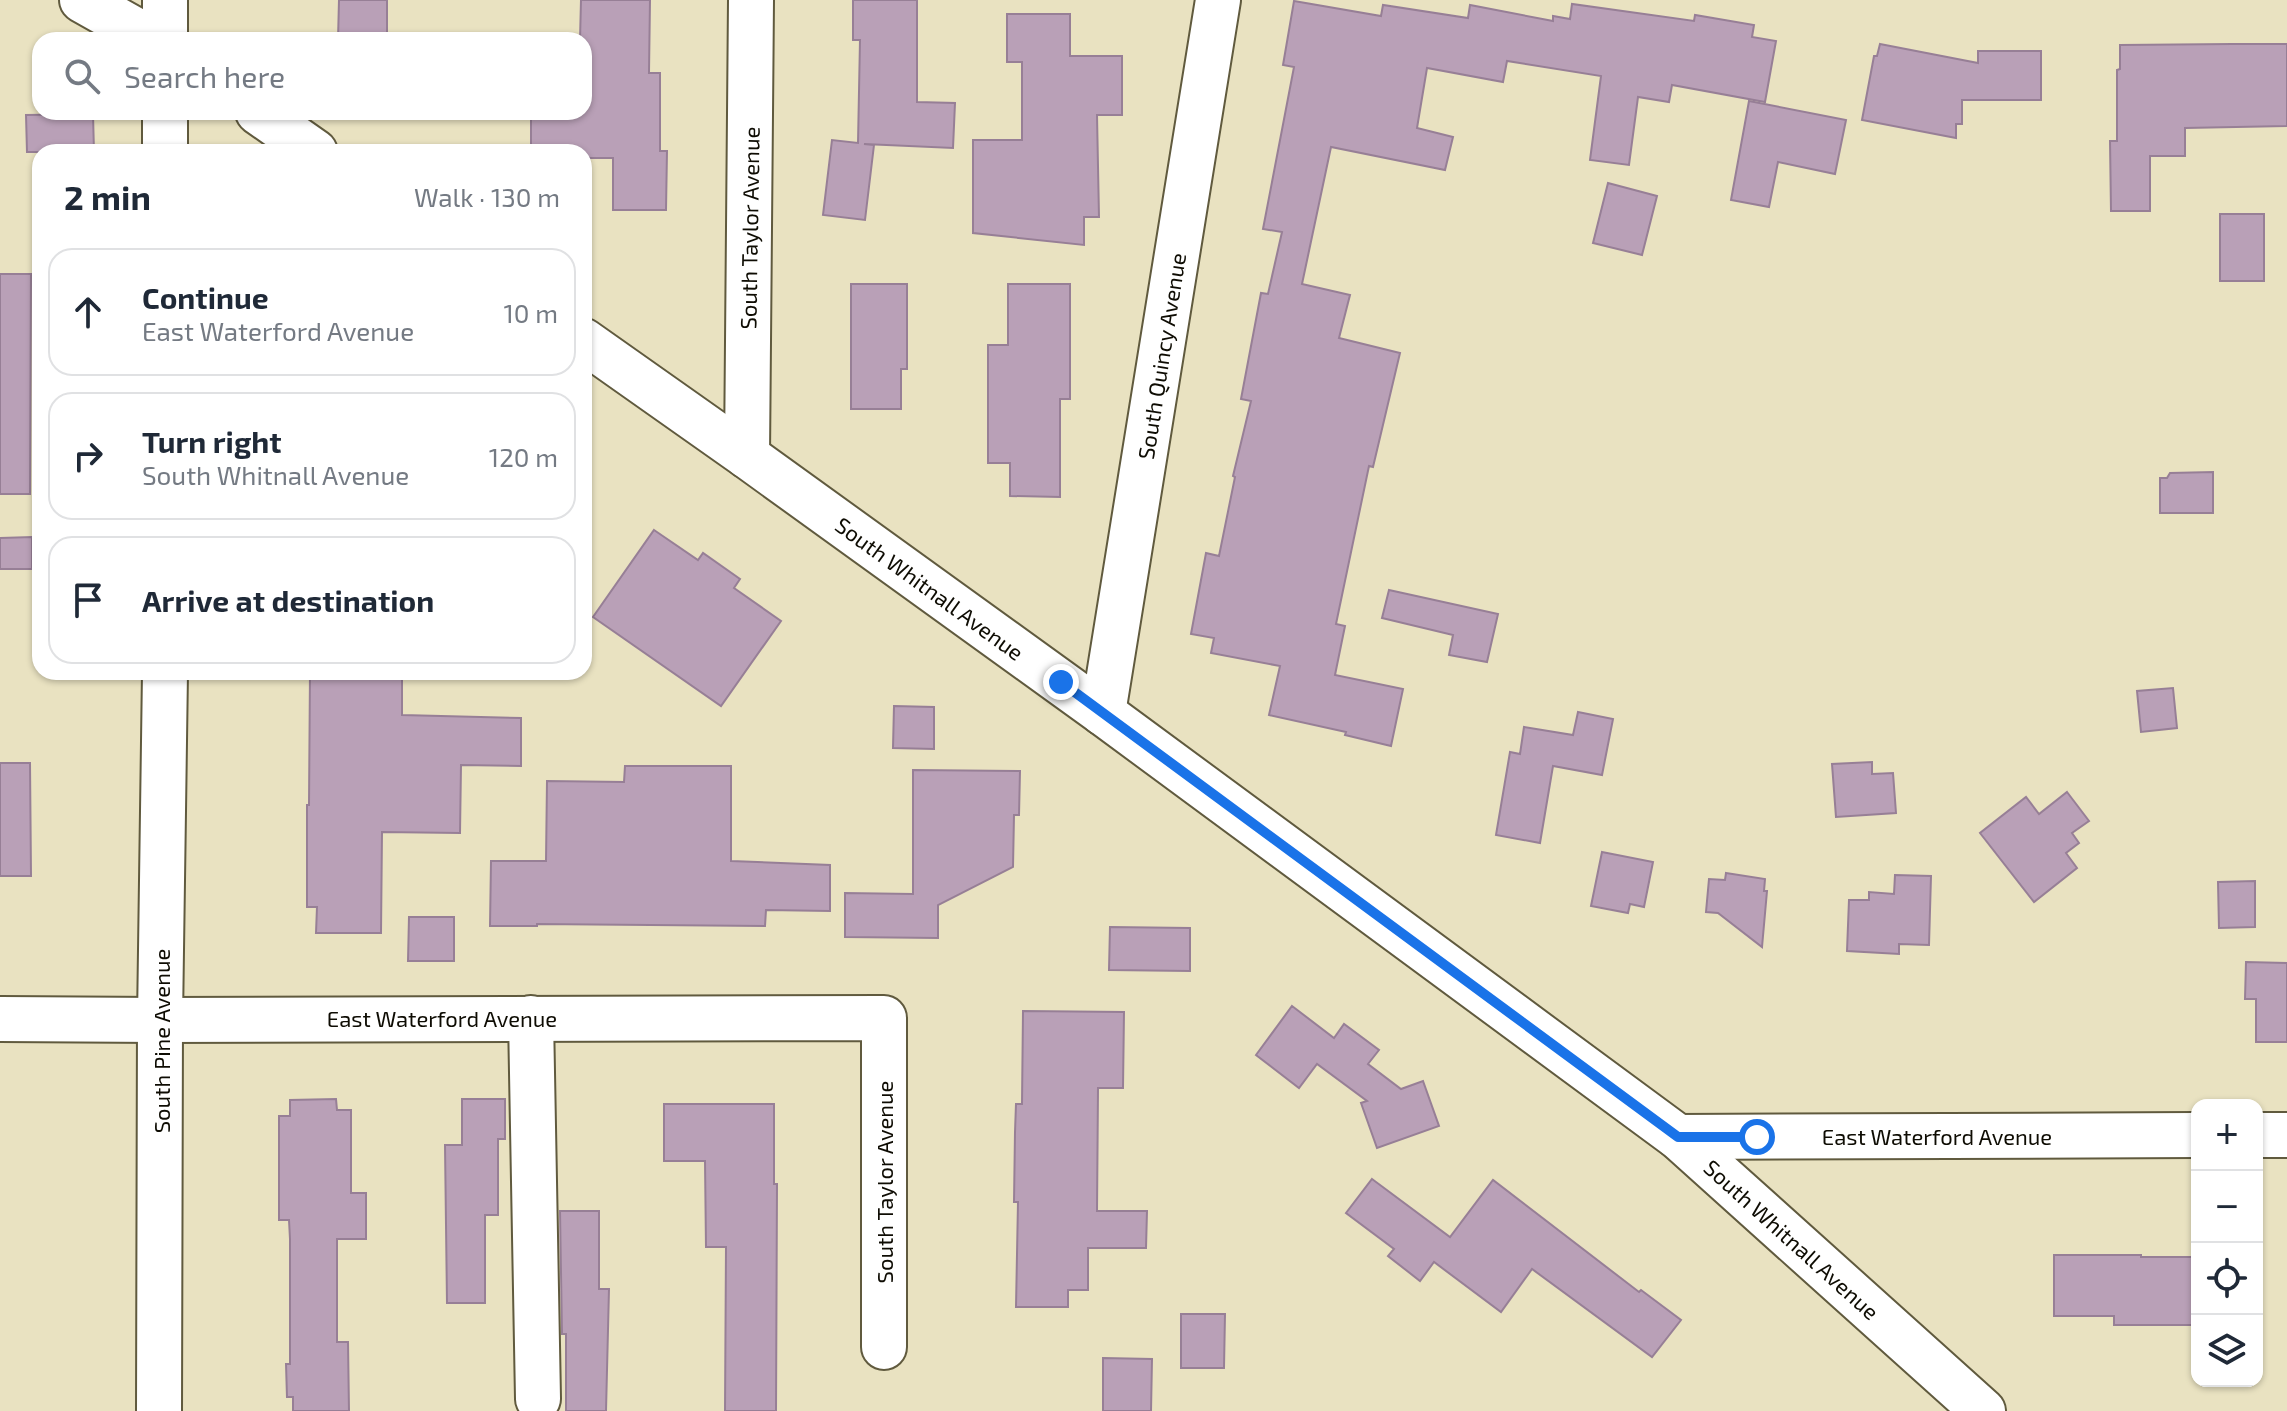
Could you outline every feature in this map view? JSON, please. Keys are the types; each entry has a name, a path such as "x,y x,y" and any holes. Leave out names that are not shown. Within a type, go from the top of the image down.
{"street":[{"path":"82,0 139,32"},
{"path":"165,0 165,32"},
{"name":"South Taylor Avenue","path":"747,456 751,0"},
{"name":"South Quincy Avenue","path":"1103,713 1218,0"},
{"path":"165,120 165,144"},
{"path":"269,120 304,144"},
{"name":"South Whitnall Avenue","path":"592,347 1103,713 1678,1137 1983,1411"},
{"name":"South Pine Avenue","path":"159,1411 165,680"},
{"path":"531,1018 538,1399"},
{"name":"South Taylor Avenue","path":"884,1018 884,1347"},
{"name":"East Waterford Avenue","path":"0,1019 884,1018"},
{"name":"East Waterford Avenue","path":"1678,1137 2191,1135"},
{"path":"2263,1135 2287,1135"}],"building":[{"path":"339,0 387,0 387,32 338,32"},
{"path":"581,0 650,0 649,73 660,73 660,151 667,151 666,210 613,210 613,158 592,158 592,144 531,144 531,120 592,120 592,32 580,32"},
{"path":"853,0 917,0 917,102 955,103 953,148 864,144 874,145 865,220 823,215 832,140 858,143 860,40 853,40"},
{"path":"1294,1 1381,16 1383,5 1468,18 1470,5 1553,21 1553,16 1570,19 1572,4 1694,21 1695,15 1754,25 1752,37 1776,41 1765,102 1672,85 1669,102 1638,97 1629,165 1590,160 1601,76 1507,61 1503,82 1427,68 1417,128 1453,137 1445,170 1331,147 1302,284 1350,295 1339,338 1400,353 1373,467 1369,466 1336,624 1345,626 1335,675 1403,689 1391,746 1345,735 1346,732 1269,715 1280,666 1211,653 1214,638 1191,634 1206,553 1219,556 1233,476 1251,401 1241,399 1261,293 1268,294 1282,232 1263,229 1294,67 1283,65"},
{"path":"1007,14 1070,14 1070,56 1122,56 1122,115 1097,115 1099,217 1084,217 1084,245 973,233 973,140 1022,140 1022,62 1007,62"},
{"path":"1880,44 1978,63 1978,51 2041,51 2041,100 1962,100 1962,124 1956,124 1956,138 1862,120 1874,56 1877,56"},
{"path":"2287,44 2287,126 2185,128 2185,156 2150,156 2150,211 2111,211 2110,141 2117,141 2120,45"},
{"path":"1749,101 1846,120 1835,174 1778,162 1769,207 1731,200"},
{"path":"26,115 32,115 32,120 93,120 94,144 32,144 32,152 27,152"},
{"path":"1608,183 1657,196 1642,255 1593,243"},
{"path":"2220,214 2264,214 2264,281 2220,281"},
{"path":"0,274 31,274 30,494 0,494"},
{"path":"851,284 907,284 907,369 901,369 901,409 851,409"},
{"path":"1008,284 1070,284 1070,399 1060,399 1060,497 1010,496 1010,463 988,463 988,345 1008,345"},
{"path":"2213,472 2213,513 2160,513 2160,478 2167,478 2170,473"},
{"path":"654,530 698,560 703,553 740,579 734,588 781,621 721,706 593,617"},
{"path":"32,537 32,569 0,569 0,538"},
{"path":"1389,590 1498,614 1487,662 1449,655 1453,635 1382,618"},
{"path":"310,680 402,680 402,715 521,718 521,766 461,765 460,833 382,832 381,933 316,933 317,907 307,907"},
{"path":"2173,688 2177,728 2141,732 2137,691"},
{"path":"894,706 934,707 934,749 893,748"},
{"path":"1578,712 1613,719 1602,775 1553,766 1540,843 1496,835 1510,752 1520,754 1524,727 1573,735"},
{"path":"1872,762 1872,774 1893,773 1896,813 1836,817 1832,764"},
{"path":"0,763 30,763 31,876 0,876"},
{"path":"625,766 731,766 731,861 830,865 830,911 766,910 765,926 490,926 491,861 546,861 547,781 624,782"},
{"path":"913,770 1020,771 1019,815 1014,815 1013,867 938,905 938,938 845,937 845,893 913,894"},
{"path":"2067,792 2089,821 2072,833 2079,843 2066,853 2077,868 2034,902 1980,833 2026,797 2039,814"},
{"path":"1602,852 1653,862 1644,907 1630,904 1628,913 1591,906"},
{"path":"1726,873 1765,879 1764,891 1767,891 1762,947 1718,913 1706,912 1709,879 1725,880"},
{"path":"1895,875 1931,876 1929,945 1899,944 1899,954 1847,951 1849,900 1869,900 1869,892 1894,894"},
{"path":"2255,881 2255,927 2219,928 2218,882"},
{"path":"409,917 454,917 454,961 408,961"},
{"path":"1110,927 1190,928 1190,971 1109,970"},
{"path":"2246,962 2287,963 2287,1042 2256,1042 2256,999 2245,999"},
{"path":"1292,1006 1334,1038 1344,1024 1379,1050 1368,1064 1401,1089 1423,1081 1439,1126 1377,1148 1361,1103 1367,1101 1317,1064 1299,1088 1256,1055"},
{"path":"1023,1011 1124,1012 1123,1088 1098,1088 1097,1211 1147,1211 1146,1248 1088,1248 1088,1290 1068,1290 1068,1307 1016,1307 1018,1202 1014,1202 1015,1132 1016,1104 1022,1104"},
{"path":"336,1099 337,1110 351,1110 351,1193 366,1193 366,1239 337,1239 337,1342 348,1342 349,1411 293,1411 293,1397 287,1397 290,1239 289,1220 279,1220 279,1116 290,1116 290,1100"},
{"path":"462,1099 505,1099 505,1139 498,1139 498,1215 485,1215 485,1303 447,1303 445,1145 462,1145"},
{"path":"664,1104 774,1104 774,1184 777,1184 776,1411 725,1411 726,1247 706,1247 705,1161 664,1161"},
{"path":"1372,1179 1450,1237 1493,1180 1639,1292 1641,1290 1681,1320 1652,1357 1532,1269 1501,1312 1434,1262 1420,1281 1388,1256 1394,1249 1346,1213"},
{"path":"560,1211 599,1211 599,1289 609,1289 606,1411 566,1411"},
{"path":"2054,1255 2191,1257 2191,1325 2114,1325 2114,1316 2054,1316"},
{"path":"1181,1314 1225,1314 1224,1368 1181,1368"},
{"path":"1103,1358 1152,1359 1151,1411 1103,1411"}],"route":[{"path":"1061,682 1678,1137 1757,1137"}]}
